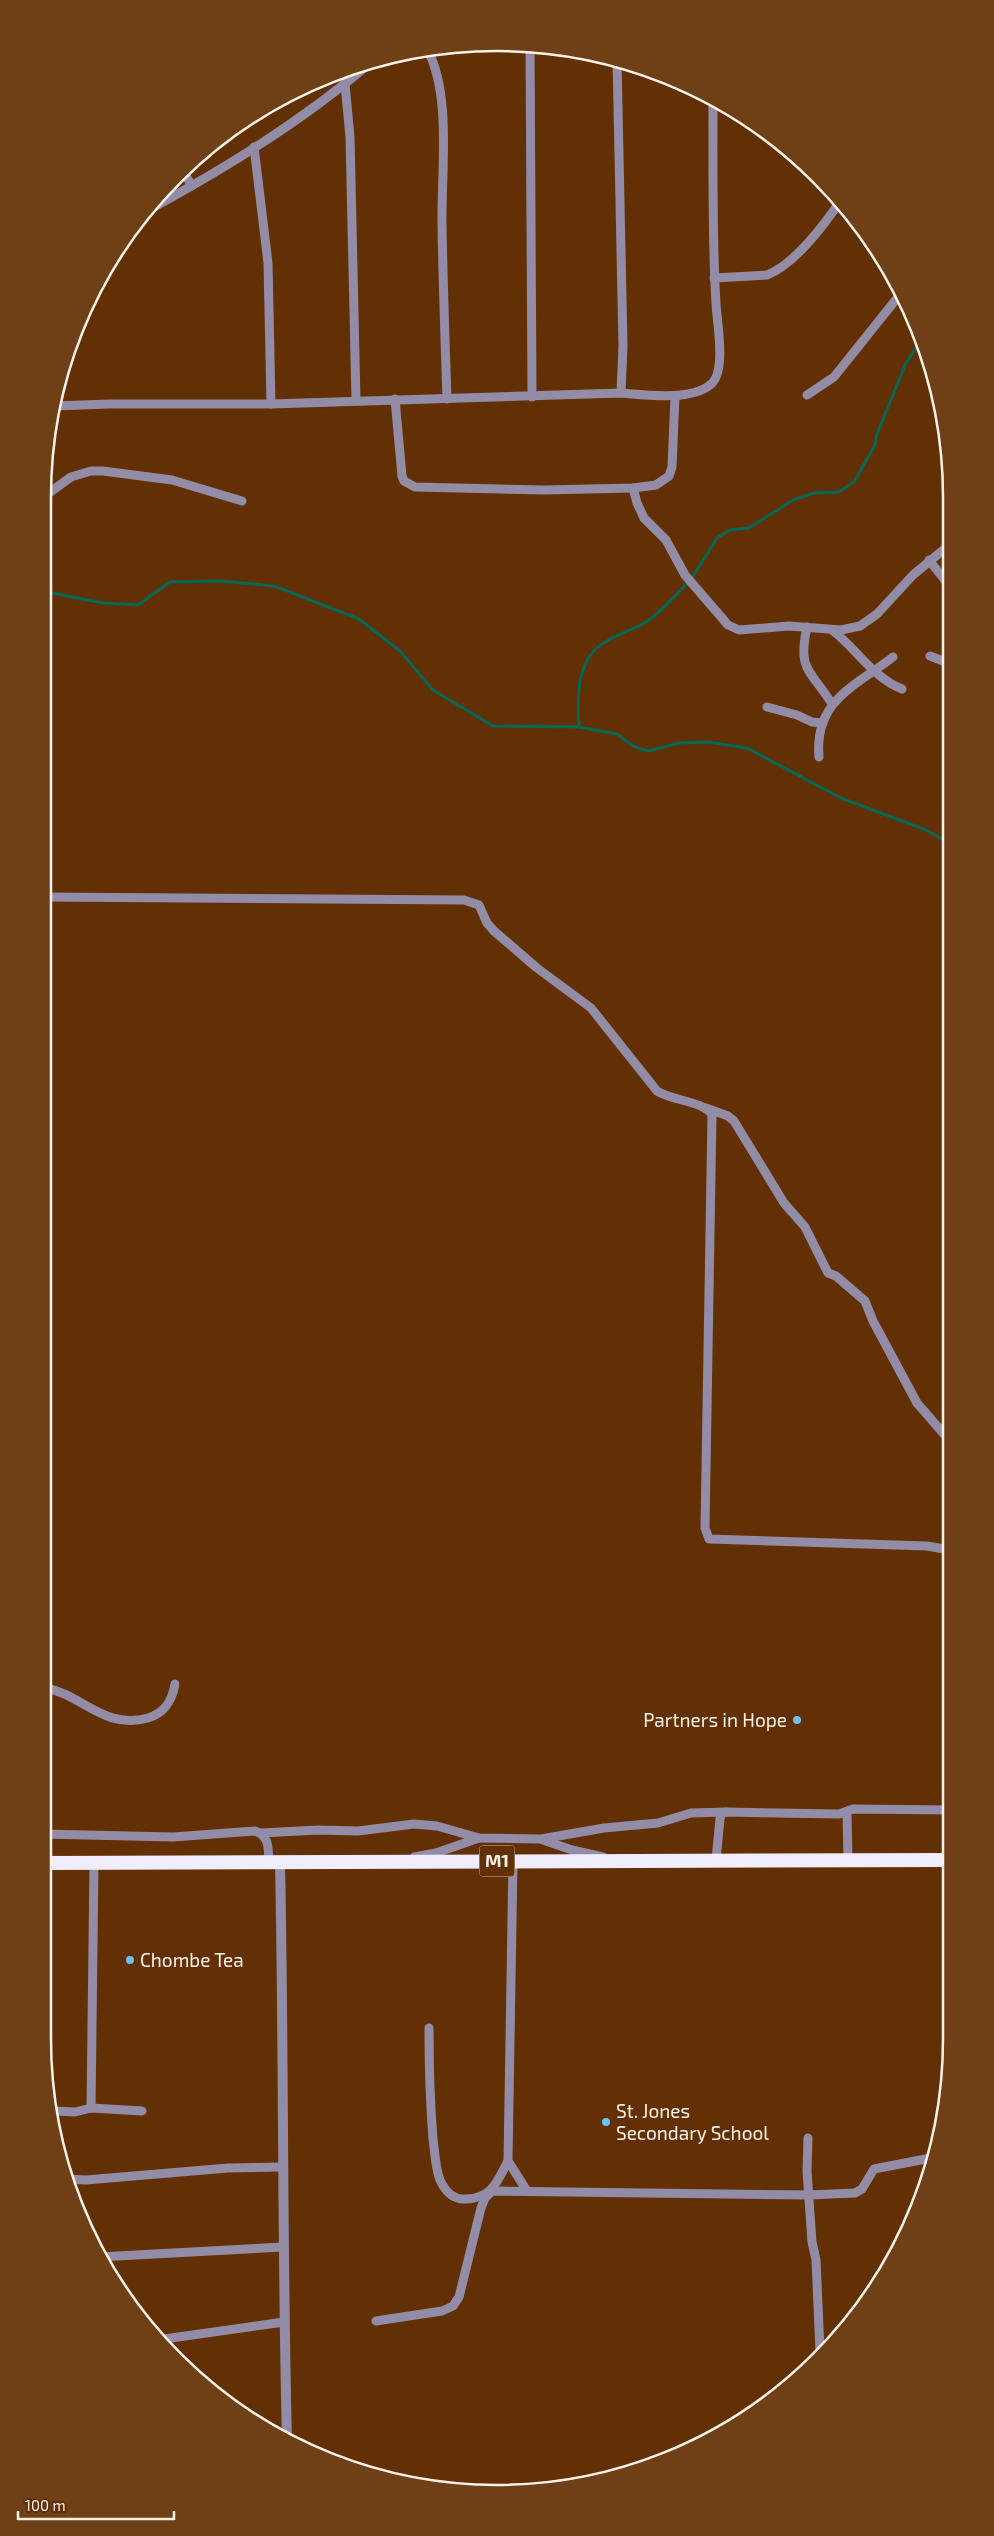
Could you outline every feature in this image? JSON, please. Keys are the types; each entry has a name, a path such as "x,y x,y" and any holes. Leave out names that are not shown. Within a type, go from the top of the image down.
{"highway":[{"name":"M1","path":"51,1863 943,1860"}],"street":[{"path":"530,52 532,396"},
{"path":"431,56 434,62 442,108 447,399"},
{"path":"617,68 623,346 621,392"},
{"path":"162,203 254,147 357,74"},
{"path":"345,84 350,138 356,400"},
{"path":"61,406 271,404 621,392 676,396 710,386 719,370 714,278 713,107"},
{"path":"254,147 268,263 271,404"},
{"path":"187,177 192,186"},
{"path":"714,278 767,275 775,272 799,251 836,208"},
{"path":"807,395 837,374 896,299"},
{"path":"394,399 402,476 409,485 415,487 544,490 634,488 656,485 669,476 674,454 676,396"},
{"path":"51,491 71,477 90,471 103,471 172,480 242,501"},
{"path":"634,488 637,503 644,518 660,531 685,576 728,625 739,630 807,627 851,629 869,621 930,560 943,550"},
{"path":"930,560 943,577"},
{"path":"807,627 803,656 805,667 832,704"},
{"path":"832,629 847,641 874,672 902,689"},
{"path":"819,757 818,743 823,723 832,704 840,694 874,672 894,656"},
{"path":"930,656 943,661"},
{"path":"767,707 792,713 812,722 823,723"},
{"path":"51,897 464,900 480,905 487,923 494,931 537,968 591,1008 657,1091 670,1098 728,1116 734,1121 784,1203 805,1227 828,1273 836,1276 865,1302 873,1321 917,1403 943,1433"},
{"path":"706,1108 712,1116 706,1535 709,1540 716,1541 927,1546 943,1549"},
{"path":"51,1690 66,1694 103,1716 124,1721 156,1716 172,1702 175,1684"},
{"path":"51,1834 173,1837 248,1831 261,1833 306,1830 358,1831 414,1824 437,1826 479,1838 541,1839 604,1828 658,1823 690,1812 847,1812 853,1809 943,1810"},
{"path":"716,1860 721,1814 726,1812"},
{"path":"847,1812 848,1860"},
{"path":"261,1833 268,1842 274,1862 284,2037 282,2167 287,2432"},
{"path":"392,1861 436,1853 479,1838"},
{"path":"541,1839 572,1850 619,1860"},
{"path":"376,2321 442,2311 453,2306 459,2297 481,2208 485,2198 492,2191 508,2161 514,1860"},
{"path":"90,2108 94,1863"},
{"path":"429,2028 430,2102 436,2166 440,2180 454,2198 463,2200 474,2199 492,2191 809,2195 855,2193 862,2189 874,2169 926,2159"},
{"path":"57,2111 75,2112 90,2108 142,2111"},
{"path":"808,2138 809,2195 812,2242 816,2260 820,2346"},
{"path":"508,2161 526,2191"},
{"path":"74,2179 105,2179 228,2168 282,2167"},
{"path":"108,2257 283,2247"},
{"path":"167,2339 284,2322"}],"waterway":[{"path":"692,578 717,538 730,530 749,528 793,500 814,493 839,492 854,482 875,445 877,434 906,363 916,347"},
{"path":"51,593 103,603 138,605 170,582 221,581 274,586 359,619 400,651 433,690 493,726 579,727 617,734 633,746 648,751 679,743 708,742 747,748 841,798 926,830 943,840"},
{"path":"579,727 579,691 584,667 589,657 607,641 649,620 688,583"}],"place":[{"name":"Partners in Hope","path":"797,1720"},
{"name":"Chombe Tea","path":"130,1960"},
{"name":"St. Jones Secondary School","path":"606,2122"}]}
